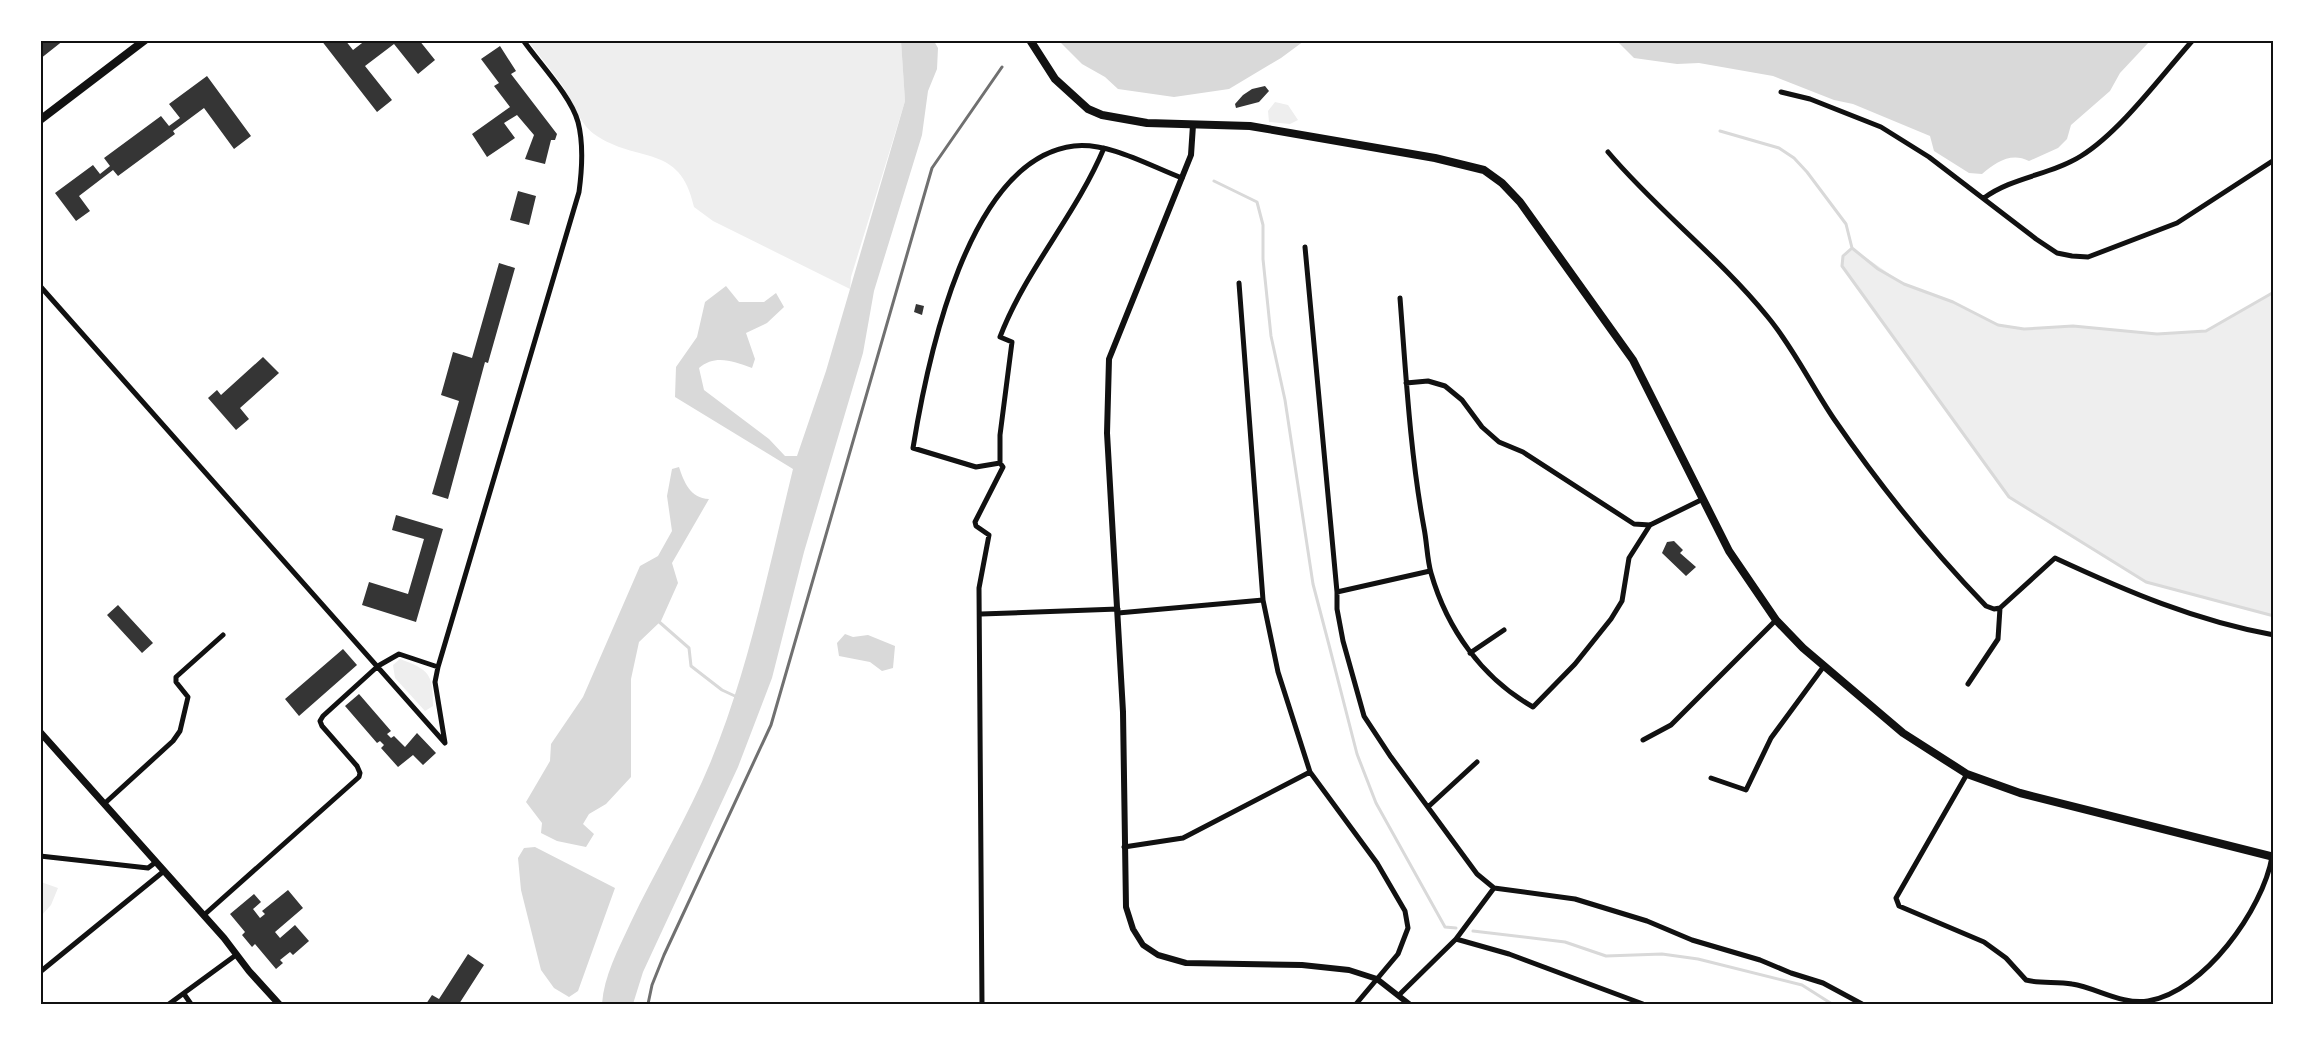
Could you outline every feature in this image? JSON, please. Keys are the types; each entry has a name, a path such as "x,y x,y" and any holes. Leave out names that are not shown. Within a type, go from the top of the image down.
{"main road":[{"path":"40,120 145,40"},
{"path":"1030,40 1055,79 1088,109 1124,121 1250,126 1435,158 1484,171 1502,183 1532,219 1633,360 1729,551 1776,621 1824,666 1903,733 1967,774 2020,793 2273,857"},
{"path":"40,732 204,915 279,1005"}],"street":[{"path":"40,286 445,743 435,682 438,667 579,192 582,165 578,121 523,40"},
{"path":"1984,198 1995,190 2052,171 2082,156 2122,120 2193,40"},
{"path":"1780,92 1810,99 1881,127 1929,157 2056,253 2088,257 2177,223 2274,160"},
{"path":"1193,124 1191,155 1109,359 1107,434 1123,712 1126,907 1143,945 1158,956 1186,963 1336,967 1377,979 1409,1005"},
{"path":"1000,462 976,467 913,448 944,306 977,231 990,209 1017,175 1032,163 1058,150 1080,146 1104,148 1182,178"},
{"path":"982,1005 979,824 981,576 989,535 976,526 975,522 1003,467 1000,462 1000,435 1012,342 1000,337 1011,307 1071,210 1104,148"},
{"path":"1608,152 1646,195 1735,279 1761,308 1779,331 1834,419 1921,535 1986,606 1994,609 2000,608 2055,558 2164,606 2224,626 2274,635"},
{"path":"1305,247 1338,592 1337,609 1342,641 1364,716 1477,874 1494,888 1575,898 1647,921 1692,940 1823,982 1862,1005"},
{"path":"1239,283 1263,600 1278,672 1310,772 1377,863 1405,911 1408,928 1406,939 1398,954 1356,1005"},
{"path":"1400,298 1417,491 1430,571 1448,615 1470,653 1490,676 1533,707 1575,664 1611,619 1622,601 1629,558 1650,525"},
{"path":"1406,383 1438,382 1462,400 1482,427 1499,442 1544,465 1634,524 1650,525 1703,499"},
{"path":"1338,592 1430,571"},
{"path":"981,614 1118,611 1263,600"},
{"path":"1968,684 1998,639 2000,608"},
{"path":"1643,740 1671,724 1776,621"},
{"path":"1470,653 1504,630"},
{"path":"104,804 173,741 180,731 188,697 176,682 176,677 223,635"},
{"path":"204,915 359,777 357,766 320,721 378,666 399,654 438,667"},
{"path":"1711,778 1746,790 1771,738 1824,666"},
{"path":"1428,807 1477,762"},
{"path":"1124,847 1183,838 1310,772"},
{"path":"1967,774 1896,898 1899,906 1984,942 2006,958 2026,980 2075,984 2134,1001 2146,1001 2172,993 2208,969 2220,957 2255,902 2273,857"},
{"path":"40,856 148,868 156,862"},
{"path":"40,972 165,871"},
{"path":"1399,995 1456,939 1494,888"},
{"path":"1456,939 1509,954 1643,1005"},
{"path":"169,1005 236,955"},
{"path":"184,994 191,1005"}],"shaded area":[{"path":"528,41 901,41 905,101 851,277 850,289 713,221 694,207 687,186 679,173 668,164 610,143 594,134 580,118 562,85"},
{"path":"901,41 934,41 938,48 937,69 928,91 922,135 874,291 863,353 804,552 772,678 738,767 643,972 633,1004 602,1004 616,953 692,802 724,726 757,617 793,469 675,397 676,367 697,337 705,302 726,286 739,302 764,302 776,293 784,307 767,323 746,333 755,359 752,368 731,361 718,360 699,368 704,390 769,439 785,456 797,456 826,371 905,101"},
{"path":"1059,41 1304,41 1281,58 1229,89 1174,97 1118,89 1105,77 1082,64"},
{"path":"1617,41 2150,41 2120,73 2110,91 2071,125 2067,139 2058,148 2029,161 2022,158 2004,160 1982,174 1969,173 1934,151 1930,136 1853,104 1834,100 1773,76 1699,63 1677,64 1634,58"},
{"path":"1275,102 1288,105 1298,120 1290,124 1269,122 1268,111"},
{"path":"1852,248 1904,284 1953,302 1998,325 2024,329 2073,326 2157,334 2206,331 2273,292 2273,616 2146,582 2009,497 1842,266 1843,256"},
{"path":"679,467 692,492 709,499 672,563 678,583 661,621 639,642 631,679 631,777 606,804 589,814 583,824 594,834 586,847 557,841 541,833 542,823 526,802 550,761 551,744 583,697 640,566 658,556 672,531 667,496 672,469"},
{"path":"845,634 853,637 868,635 895,646 893,668 882,671 870,662 839,656 837,643"},
{"path":"400,659 423,670 430,680 433,706 425,711 395,678 393,665"},
{"path":"535,847 615,888 578,991 569,997 554,988 541,970 521,890 518,858 524,848"},
{"path":"41,882 58,888 51,905 41,916"}],"building":[{"path":"40,40 64,40 40,59"},
{"path":"321,40 345,40 353,50 366,40 419,40 435,60 418,74 394,44 365,66 392,100 377,112"},
{"path":"500,46 516,71 511,74 557,134 555,140 551,140 545,164 525,159 534,135 517,115 504,123 515,138 487,157 472,134 510,107 494,86 499,83 481,59"},
{"path":"207,76 251,136 234,149 204,108 173,131 175,134 118,176 113,170 79,196 90,211 76,221 55,193 93,165 100,174 110,166 104,158 161,116 169,126 180,118 169,104"},
{"path":"1265,86 1269,91 1259,102 1236,108 1235,104 1243,95 1252,89"},
{"path":"518,191 536,196 529,225 510,220"},
{"path":"499,263 515,268 488,363 485,362 448,499 432,494 459,401 441,395 453,352 472,358"},
{"path":"916,304 924,306 922,315 914,312"},
{"path":"263,357 279,373 240,408 249,419 236,430 208,398 217,390 221,395"},
{"path":"396,515 443,529 416,622 362,605 369,582 408,594 424,539 392,530"},
{"path":"1674,541 1683,550 1680,553 1696,567 1686,576 1662,553 1667,542"},
{"path":"118,605 153,643 142,653 107,615"},
{"path":"343,649 357,665 299,716 285,699"},
{"path":"359,694 391,731 387,734 391,738 394,736 405,747 417,733 436,753 423,765 413,755 398,767 381,748 384,745 380,741 377,743 345,706"},
{"path":"288,890 303,908 275,932 280,938 295,925 309,941 293,955 290,952 280,960 283,963 276,969 255,944 252,947 242,935 245,932 230,914 254,894 261,902 253,909 260,918 265,914 262,911"},
{"path":"468,954 484,965 459,1004 426,1004 432,995 439,999"}],"waterway":[{"path":"1720,131 1779,148 1794,158 1846,224 1852,248 1878,269 1904,284 1953,302 1998,325 2024,329 2073,326 2157,334 2206,331 2274,292"},
{"path":"1214,181 1257,202 1263,225 1263,259 1271,336 1285,400 1313,584 1357,754 1376,803 1445,927 1456,928"},
{"path":"1852,248 1843,256 1842,266 2009,497 2146,582 2274,616"},
{"path":"657,620 689,648 691,666 722,690 737,697"},
{"path":"1473,931 1565,942 1606,956 1662,954 1698,959 1802,985 1832,1004"}],"railway":[{"path":"648,1004 652,985 664,955 771,725 932,168 1002,67"}]}
